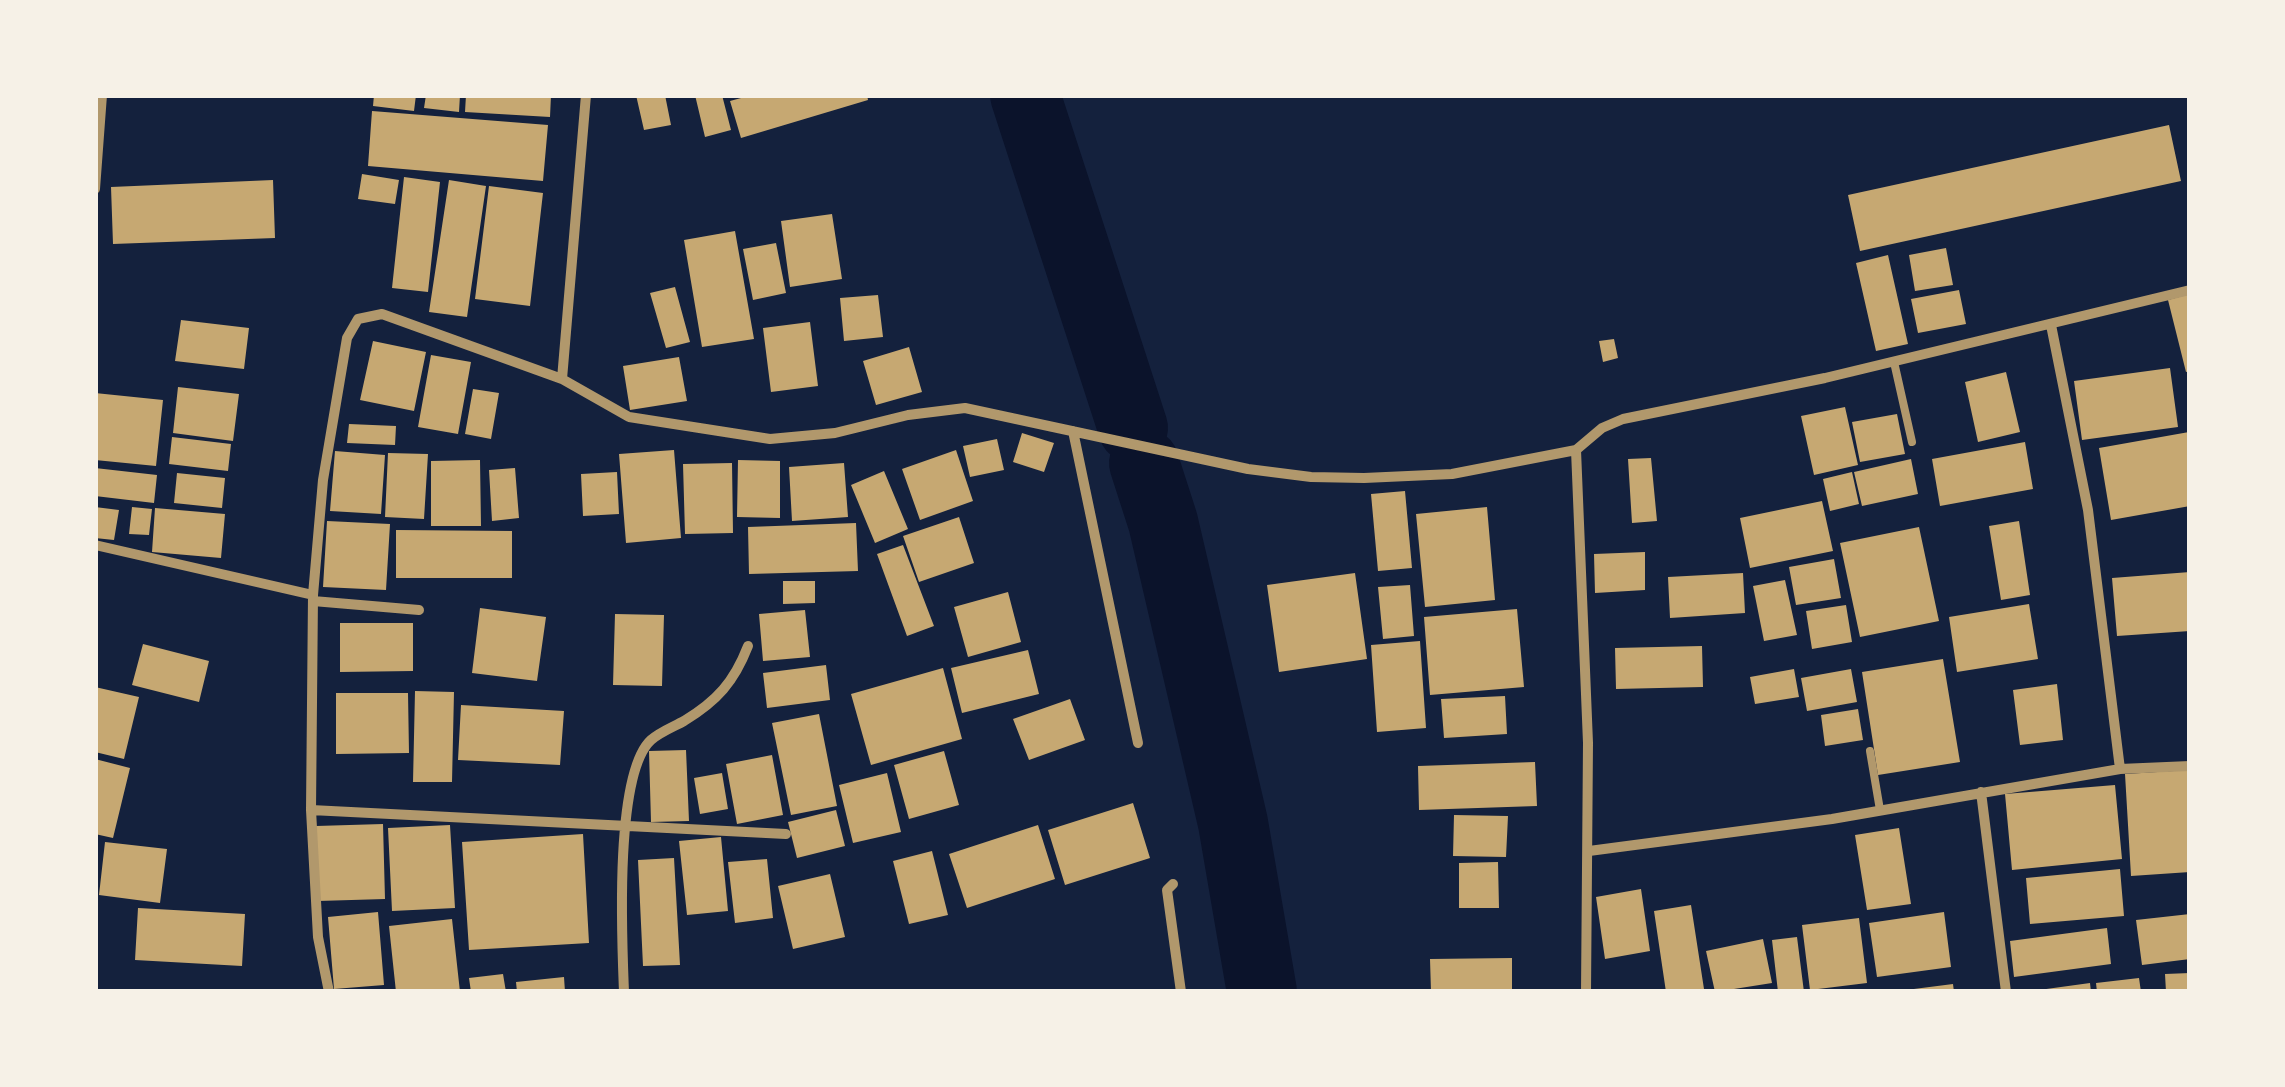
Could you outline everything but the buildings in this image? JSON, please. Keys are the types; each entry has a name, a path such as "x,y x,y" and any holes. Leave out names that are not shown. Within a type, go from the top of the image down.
{"street":[{"path":"562,378 586,95"},
{"path":"95,189 100,103"},
{"path":"328,992 318,937 310,810 313,598 323,480 347,338 358,319 382,314 562,378 629,416 770,439 835,432 908,415 965,408 1248,468 1310,477 1452,474 1576,450 1602,428 1623,420 1894,362 2190,290"},
{"path":"2051,325 2088,510 2120,769"},
{"path":"1073,431 1138,743"},
{"path":"1576,450 1588,743 1586,992"},
{"path":"95,545 313,598 419,610"},
{"path":"624,992 623,828 636,768 648,742 724,692 748,646"},
{"path":"1589,850 1880,810 2120,769 2190,766"},
{"path":"1981,792 2006,992"},
{"path":"310,810 786,834"},
{"path":"1174,884 1167,890 1181,992"}],"lane":[{"path":"1894,362 1912,442"},
{"path":"1870,751 1880,810"}],"waterway":[{"path":"1025,95 1133,428"},
{"path":"1144,463 1163,522 1233,823 1262,992"}]}
